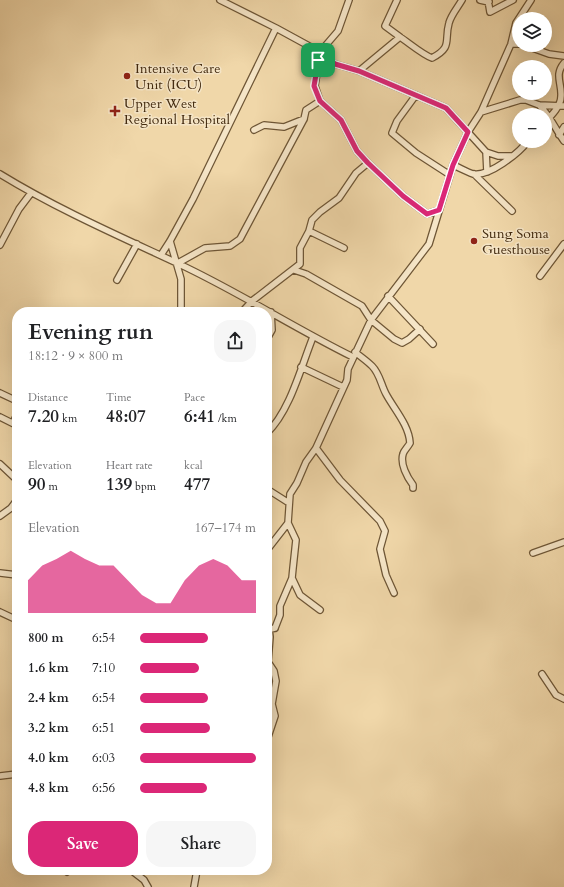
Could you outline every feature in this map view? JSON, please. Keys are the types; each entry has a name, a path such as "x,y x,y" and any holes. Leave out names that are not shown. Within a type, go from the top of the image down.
{"street":[{"path":"220,0 320,52 335,64 359,71 446,108 486,152 498,156 511,156"},
{"path":"349,0 338,31 320,52 314,86 320,101 341,120 357,151 403,196 427,214 439,210"},
{"path":"398,0 385,26 400,38 416,47 426,56 432,58 442,53 448,40 449,23 462,0"},
{"path":"480,0 488,1 490,12 513,0"},
{"path":"276,628 280,615 280,606 292,578 296,540 288,523 290,494 297,483 306,462 316,448 343,387 354,355 371,320 429,244 453,165 468,132 481,112 511,44 516,23 531,0"},
{"path":"160,255 170,241 276,28"},
{"path":"359,71 400,38"},
{"path":"543,52 564,56"},
{"path":"552,115 561,106 562,97 558,76 563,67"},
{"path":"416,95 397,121 392,133 416,153 450,175"},
{"path":"481,112 520,100 526,100 539,105 561,106"},
{"path":"178,263 205,248 230,246 240,239 304,119 306,110 320,101"},
{"path":"254,130 264,125 284,127 304,119"},
{"path":"552,127 564,141"},
{"path":"559,135 564,127"},
{"path":"474,174 487,172 497,168 522,148"},
{"path":"486,152 487,172"},
{"path":"247,307 252,301 300,264 300,248 309,231 312,220 339,198 356,173 368,163"},
{"path":"453,165 474,174 512,211"},
{"path":"0,174 31,193 178,263 262,307"},
{"path":"0,245 19,209 31,193"},
{"path":"309,231 344,248"},
{"path":"170,241 178,263 181,280 181,307"},
{"path":"117,280 137,244"},
{"path":"540,276 564,244"},
{"path":"294,270 306,274 362,306 371,320 394,339 402,343 420,329"},
{"path":"388,296 434,344"},
{"path":"272,313 313,338 354,355 372,366 379,375 386,394 399,414 410,438 410,443 403,452 402,457 404,469 413,485 413,488"},
{"path":"272,428 282,412 313,338"},
{"path":"301,367 343,387"},
{"path":"0,393 12,399"},
{"path":"0,417 12,424"},
{"path":"316,448 340,480 380,521 385,531 380,549 386,575 394,593"},
{"path":"0,464 12,475"},
{"path":"272,492 289,503"},
{"path":"0,516 12,507"},
{"path":"272,544 288,523"},
{"path":"533,554 564,542"},
{"path":"0,573 12,574"},
{"path":"292,578 300,595 320,610"},
{"path":"0,612 12,618"},
{"path":"272,629 276,628"},
{"path":"272,629 276,628"},
{"path":"272,668 276,681 272,704 275,716 272,724"},
{"path":"542,674 556,695 564,699"},
{"path":"0,776 12,775"},
{"path":"138,875 144,880 148,887"},
{"path":"194,887 197,875"}],"place":[{"name":"Intensive Care Unit (ICU)","path":"127,76"},
{"name":"Upper West Regional Hospital","path":"115,111"},
{"name":"Sung Soma Guesthouse","path":"474,241"}],"route":[{"path":"320,52 335,64 359,71 446,108 468,132 453,165 439,210 427,214 403,196 357,151 341,120 332,111 326,108 320,101 317,94 314,86 318,60 320,52"}]}
